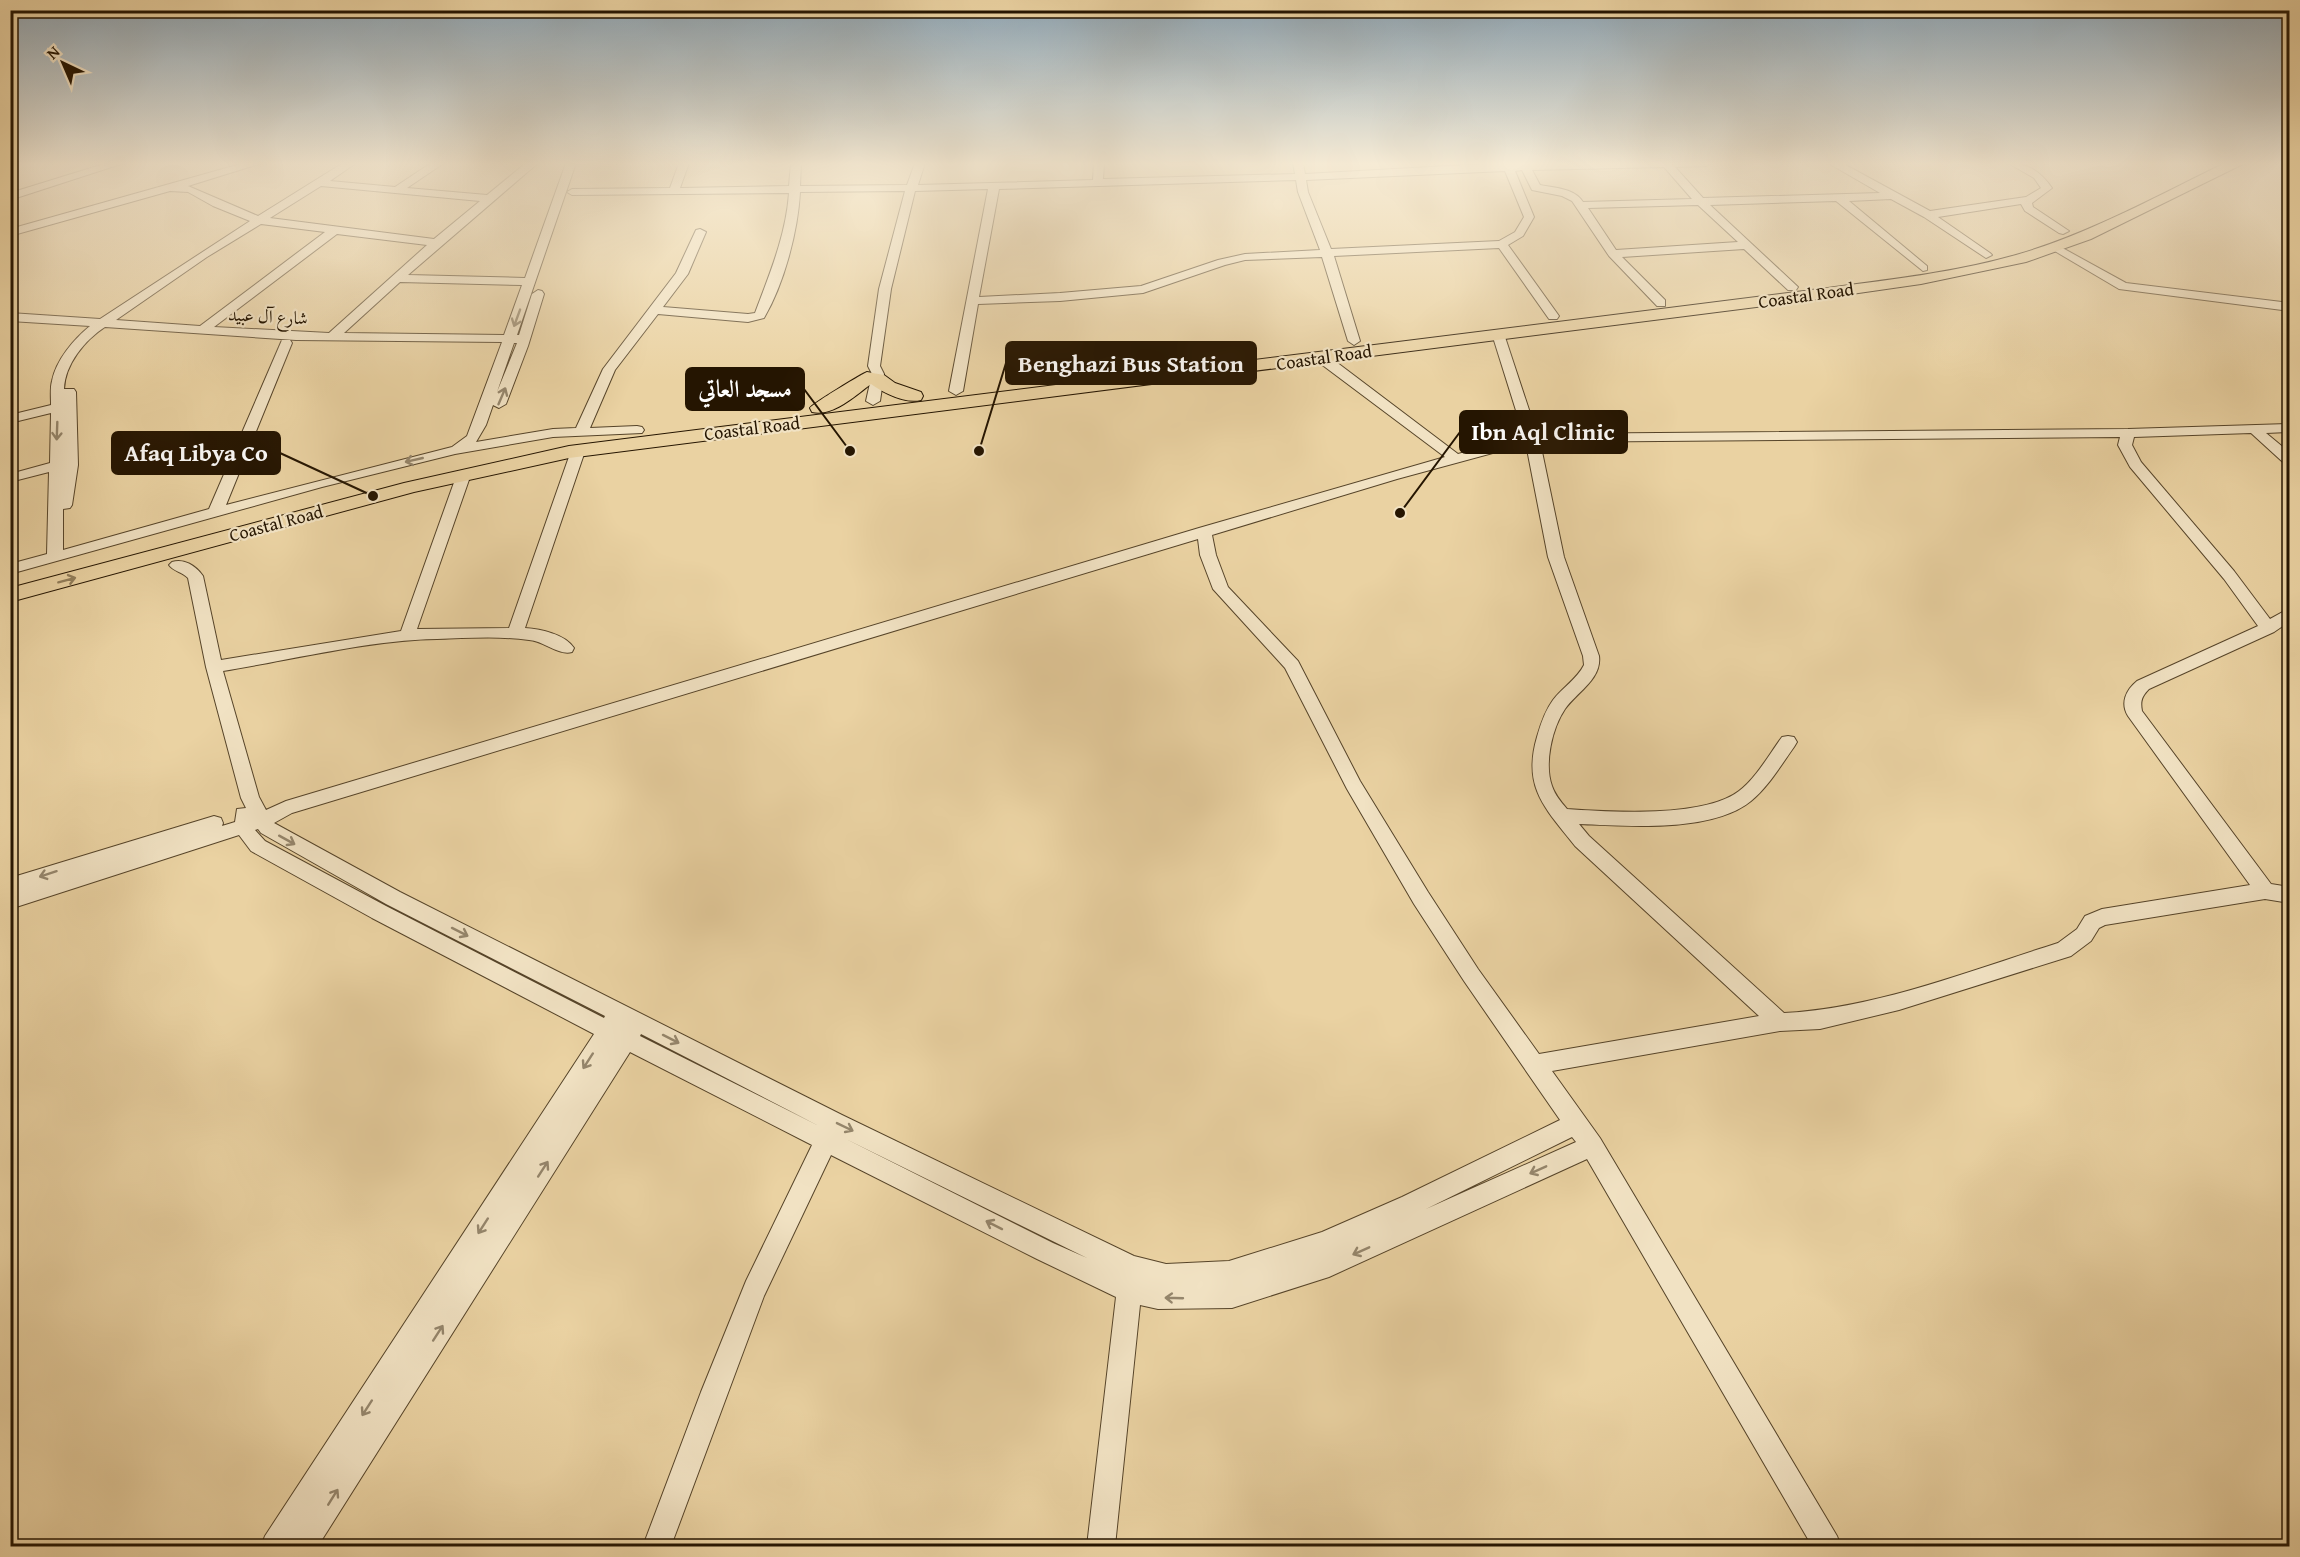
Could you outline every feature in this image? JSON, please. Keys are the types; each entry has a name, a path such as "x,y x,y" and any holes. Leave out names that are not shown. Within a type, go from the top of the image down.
{"highway":[{"name":"Coastal Road","path":"10,581 398,476 566,440 1792,287 1923,268 2067,236"},
{"name":"Coastal Road","path":"10,595 411,487 578,451 1322,358 1921,279 1982,268 2068,236"},
{"path":"819,408 843,396 873,374 888,387 914,396"},
{"path":"10,613 177,565 411,487"}],"street":[{"path":"59,556 56,466 58,381 64,363 102,325 235,236"},
{"path":"202,330 327,236"},
{"path":"379,236 436,243"},
{"path":"332,337 363,306 445,236"},
{"path":"455,450 469,442 476,432 546,236"},
{"path":"511,439 494,434 491,425 523,343 558,236"},
{"path":"582,430 609,369 682,274 698,236"},
{"path":"655,310 748,318 760,315 783,256 788,236"},
{"path":"868,402 879,313 898,236"},
{"path":"956,391 984,236"},
{"path":"1320,236 1354,341"},
{"path":"971,301 1143,289 1222,262 1245,257 1502,244 1516,236"},
{"path":"1601,236 1613,254 1661,303"},
{"path":"1739,236 1792,287"},
{"path":"1884,236 1923,268"},
{"path":"1959,236 1986,255"},
{"path":"2057,236 2123,286 2289,307"},
{"path":"1502,244 1553,316"},
{"path":"1613,254 1749,245"},
{"path":"398,278 530,282"},
{"name":"شارع آل عبيد","path":"10,317 285,343 523,343"},
{"name":"شارع آل عبيد","path":"10,324 102,325 332,337 508,343"},
{"path":"59,556 71,465 68,381 84,349 102,325"},
{"path":"1498,334 1532,438 1556,557 1591,656 1592,666 1551,717 1540,757 1542,784 1560,816 1582,840 1780,1022"},
{"path":"215,513 285,343"},
{"path":"1322,358 1456,459"},
{"path":"10,419 58,407"},
{"path":"10,886 192,829 286,808 931,616 1204,531 1532,438 2128,433 2289,428"},
{"path":"10,569 455,450 511,439 582,430 637,430"},
{"path":"2255,430 2289,461"},
{"path":"2128,433 2125,445 2135,464 2229,575 2268,628"},
{"path":"515,633 578,451"},
{"path":"10,477 56,466"},
{"path":"407,636 464,474"},
{"path":"1204,531 1208,555 1221,589 1292,665 1353,784 1421,898 1471,975 1592,1146 1827,1546"},
{"path":"177,565 193,572 195,576 214,667 251,814 248,836 258,846 386,905 623,1026 826,1141 1130,1279 1229,1273 1314,1246 1410,1205 1577,1123"},
{"path":"2265,891 2134,712 2132,700 2136,691 2143,685 2268,628 2289,613"},
{"path":"214,667 435,633 515,633 551,639 566,648"},
{"path":"1560,816 1613,819 1692,814 1722,809 1738,801 1758,784 1788,742"},
{"path":"10,901 251,814"},
{"path":"1536,1064 1780,1022 1820,1020 1899,1001 2064,950 2084,935 2092,922 2102,917 2265,891 2289,895"},
{"path":"623,1026 834,1122 1130,1279 1158,1297 1232,1296 1329,1265 1592,1146"},
{"path":"302,1546 394,1384 623,1026"},
{"path":"657,1546 758,1280 795,1197 826,1141"},
{"path":"1101,1546 1130,1279"},
{"path":"275,1546 394,1384"}],"place":[{"name":"مسجد العاتي","path":"850,451"},
{"name":"Benghazi Bus Station","path":"979,451"},
{"name":"Afaq Libya Co","path":"373,496"},
{"name":"Ibn Aql Clinic","path":"1400,513"}]}
